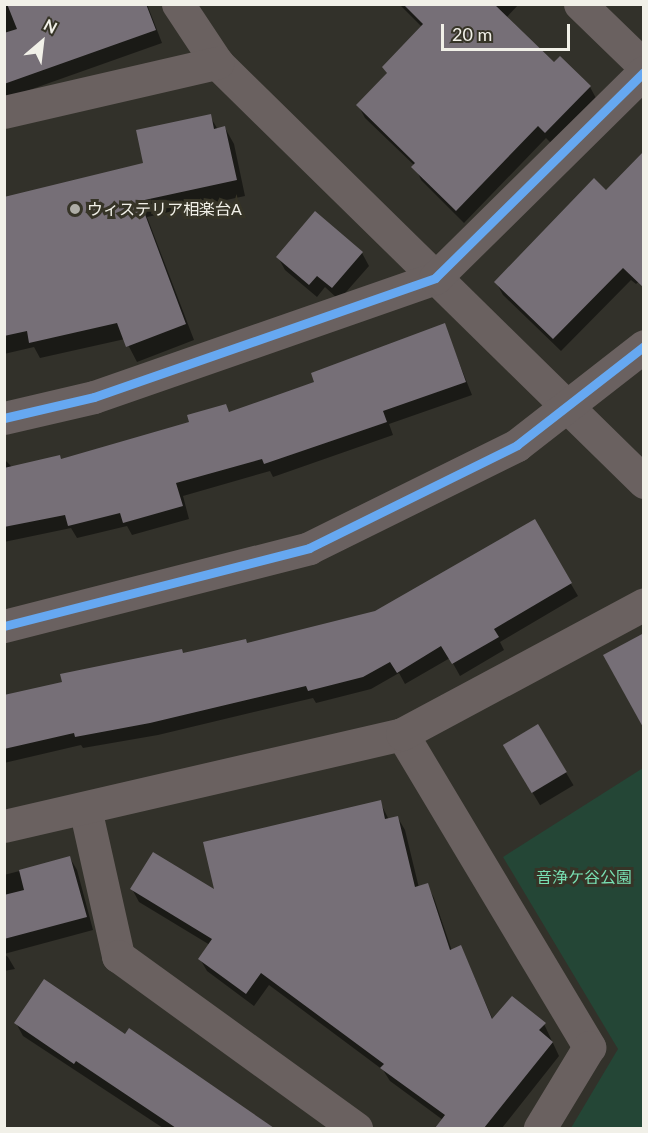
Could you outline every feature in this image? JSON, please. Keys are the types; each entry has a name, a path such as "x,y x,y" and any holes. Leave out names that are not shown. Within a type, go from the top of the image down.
{"street":[{"path":"178,4 217,63 644,482"},
{"path":"580,4 644,66"},
{"path":"4,112 217,63"},
{"path":"4,418 94,397 435,278 644,72"},
{"path":"4,626 309,548 517,445 568,408 644,346"},
{"path":"4,826 402,734 644,604"},
{"path":"402,734 589,1047 540,1128"},
{"path":"85,808 118,956 356,1128"}],"green space":[{"name":"音浄ケ谷公園","path":"643,768 643,1128 571,1128 618,1049 503,857"}],"building":[{"path":"7,4 146,4 156,30 4,84 4,33 17,29"},
{"path":"403,4 494,4 554,62 560,56 591,86 545,133 538,126 456,211 411,167 415,163 356,105 387,73 382,67 423,24"},
{"path":"211,114 214,129 225,126 237,180 140,201 186,324 126,347 117,323 29,343 27,331 4,336 4,197 143,163 136,130"},
{"path":"644,151 644,288 623,268 553,339 494,282 594,178 606,190"},
{"path":"315,211 363,252 332,288 317,276 309,285 276,257"},
{"path":"445,323 466,382 383,411 387,422 264,464 262,459 176,483 183,506 123,523 120,513 68,526 65,515 4,527 4,468 60,455 61,459 189,422 187,415 226,404 229,412 314,382 311,373"},
{"path":"535,519 572,583 494,629 499,637 452,664 441,646 397,673 390,662 363,677 308,691 306,686 150,723 75,737 74,733 4,749 4,695 62,682 60,674 182,649 183,653 246,639 247,643 375,611"},
{"path":"644,633 644,729 603,655"},
{"path":"538,724 567,772 532,793 503,745"},
{"path":"381,800 385,819 398,816 415,887 428,883 450,950 461,945 492,1019 512,996 546,1023 539,1030 553,1042 484,1128 435,1128 445,1115 380,1068 384,1064 261,973 246,994 198,959 212,939 130,889 153,852 214,889 203,842"},
{"path":"70,856 87,917 4,939 4,895 24,890 19,870"},
{"path":"44,979 125,1034 129,1028 274,1128 176,1128 76,1061 74,1064 14,1023"}],"cycle path":[{"path":"4,418 94,397 435,278 644,72"},
{"path":"4,626 309,548 517,445 644,346"}],"place":[{"name":"ウィステリア相楽台A","path":"75,209"}]}
